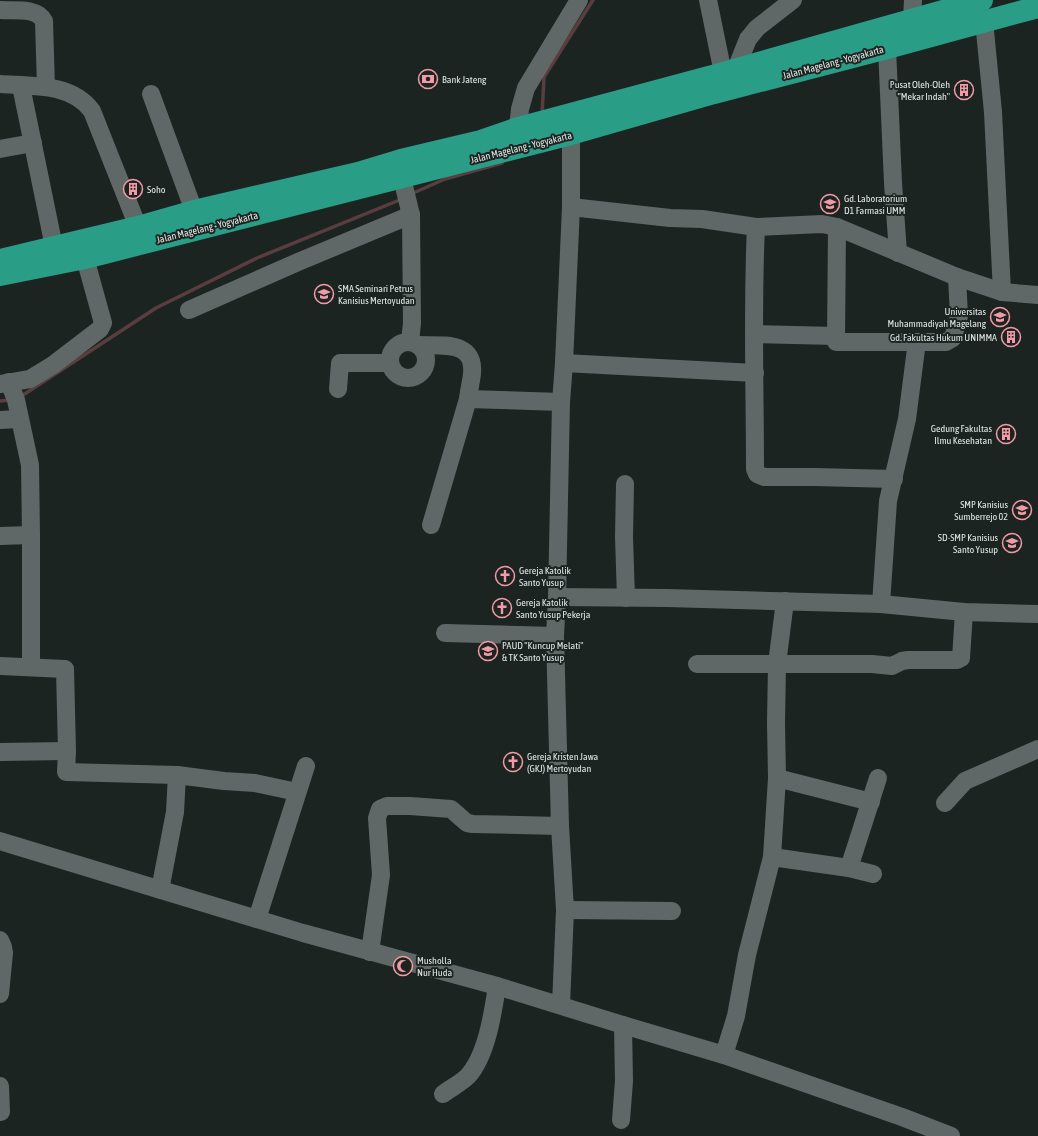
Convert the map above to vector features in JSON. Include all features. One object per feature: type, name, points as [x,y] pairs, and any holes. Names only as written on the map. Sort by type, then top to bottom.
[{"type":"highway","name":"Jalan Magelang - Yogyakarta","points":[[0,260],[194,212],[359,181],[403,181],[522,136],[540,122],[729,71],[913,10],[983,10],[1038,7]]},
{"type":"highway","name":"Jalan Magelang - Yogyakarta","points":[[0,275],[85,258],[359,181],[402,160],[481,141],[522,136],[565,135],[887,48],[983,10]]},
{"type":"street","points":[[522,136],[520,109],[526,88],[579,0]]},
{"type":"street","points":[[708,0],[729,71]]},
{"type":"street","points":[[729,71],[748,39],[757,28],[793,0]]},
{"type":"street","points":[[0,10],[31,12],[39,14],[44,21],[46,87]]},
{"type":"street","points":[[983,10],[993,112],[1002,292]]},
{"type":"street","points":[[887,48],[893,183],[898,253]]},
{"type":"street","points":[[0,84],[46,87],[75,95],[86,103],[92,111],[138,227]]},
{"type":"street","points":[[20,86],[54,247]]},
{"type":"street","points":[[151,94],[194,212]]},
{"type":"street","points":[[561,1005],[565,910],[560,826],[556,636],[561,402],[571,207],[565,135]]},
{"type":"street","points":[[0,149],[33,143]]},
{"type":"street","points":[[403,181],[410,209],[412,323],[414,343],[424,352],[426,360],[424,369],[417,376],[412,378],[402,378],[394,372],[390,363],[392,350],[403,342],[414,343],[458,347],[469,354],[471,361],[472,374],[468,399],[430,525]]},
{"type":"street","points":[[571,207],[670,218],[702,219],[756,227],[822,224],[837,226],[958,277],[1002,292],[1038,295]]},
{"type":"street","points":[[189,310],[298,262],[410,209]]},
{"type":"street","points":[[837,226],[836,342],[946,342],[953,338],[959,316],[958,277]]},
{"type":"street","points":[[756,227],[754,334],[755,469],[757,474],[764,477],[894,479]]},
{"type":"street","points":[[31,667],[30,465],[18,411],[5,383],[30,379],[53,365],[100,329],[102,323],[85,258]]},
{"type":"street","points":[[754,334],[836,336]]},
{"type":"street","points":[[881,604],[888,501],[907,419],[918,342]]},
{"type":"street","points":[[338,389],[340,363],[390,363]]},
{"type":"street","points":[[564,363],[755,373]]},
{"type":"street","points":[[468,399],[561,402]]},
{"type":"street","points":[[0,420],[18,411]]},
{"type":"street","points":[[625,484],[624,537],[626,598]]},
{"type":"street","points":[[0,536],[31,535]]},
{"type":"street","points":[[557,597],[667,598],[881,604],[964,612],[1038,614]]},
{"type":"street","points":[[724,1055],[736,1016],[747,956],[772,857],[777,778],[777,664],[785,601]]},
{"type":"street","points":[[697,664],[872,664],[892,666],[908,660],[960,660],[962,658],[964,612]]},
{"type":"street","points":[[445,633],[556,636]]},
{"type":"street","points":[[0,666],[65,669],[67,751],[66,772],[177,775],[255,783],[297,792]]},
{"type":"street","points":[[945,803],[965,781],[1038,749]]},
{"type":"street","points":[[0,752],[67,751]]},
{"type":"street","points":[[257,919],[306,766]]},
{"type":"street","points":[[160,890],[175,812],[177,775]]},
{"type":"street","points":[[777,778],[871,802]]},
{"type":"street","points":[[850,868],[878,778]]},
{"type":"street","points":[[370,952],[382,875],[377,818],[380,809],[387,806],[410,806],[451,809],[467,822],[473,824],[560,826]]},
{"type":"street","points":[[0,841],[257,919],[370,952],[497,986],[724,1055],[902,1117],[951,1136]]},
{"type":"street","points":[[772,857],[850,868],[873,874]]},
{"type":"street","points":[[565,910],[672,910]]},
{"type":"street","points":[[0,940],[4,953],[0,994]]},
{"type":"street","points":[[443,1094],[468,1075],[480,1057],[491,1022],[497,986]]},
{"type":"street","points":[[620,1120],[624,1081],[623,1025]]},
{"type":"street","points":[[0,1086],[1,1112]]},
{"type":"waterway","points":[[542,115],[544,77],[593,0]]},
{"type":"waterway","points":[[411,194],[445,179],[502,163]]},
{"type":"waterway","points":[[20,397],[156,308],[257,258],[402,199]]},
{"type":"waterway","points":[[0,401],[11,400]]},
{"type":"place","name":"Bank Jateng","points":[[428,79]]},
{"type":"place","name":"Pusat Oleh-Oleh \"Mekar Indah\"","points":[[964,90]]},
{"type":"place","name":"Soho","points":[[133,189]]},
{"type":"place","name":"Gd. Laboratorium D1 Farmasi UMM","points":[[830,204]]},
{"type":"place","name":"SMA Seminari Petrus Kanisius Mertoyudan","points":[[324,294]]},
{"type":"place","name":"Universitas Muhammadiyah Magelang","points":[[1000,317]]},
{"type":"place","name":"Gd. Fakultas Hukum UNIMMA","points":[[1011,337]]},
{"type":"place","name":"Gedung Fakultas Ilmu Kesehatan","points":[[1006,434]]},
{"type":"place","name":"SMP Kanisius Sumberrejo 02","points":[[1022,510]]},
{"type":"place","name":"SD-SMP Kanisius Santo Yusup","points":[[1012,543]]},
{"type":"place","name":"Gereja Katolik Santo Yusup","points":[[505,576]]},
{"type":"place","name":"Gereja Katolik Santo Yusup Pekerja","points":[[502,608]]},
{"type":"place","name":"PAUD \"Kuncup Melati\" & TK Santo Yusup","points":[[488,651]]},
{"type":"place","name":"Gereja Kristen Jawa (GKJ) Mertoyudan","points":[[513,762]]},
{"type":"place","name":"Musholla Nur Huda","points":[[403,966]]}]
